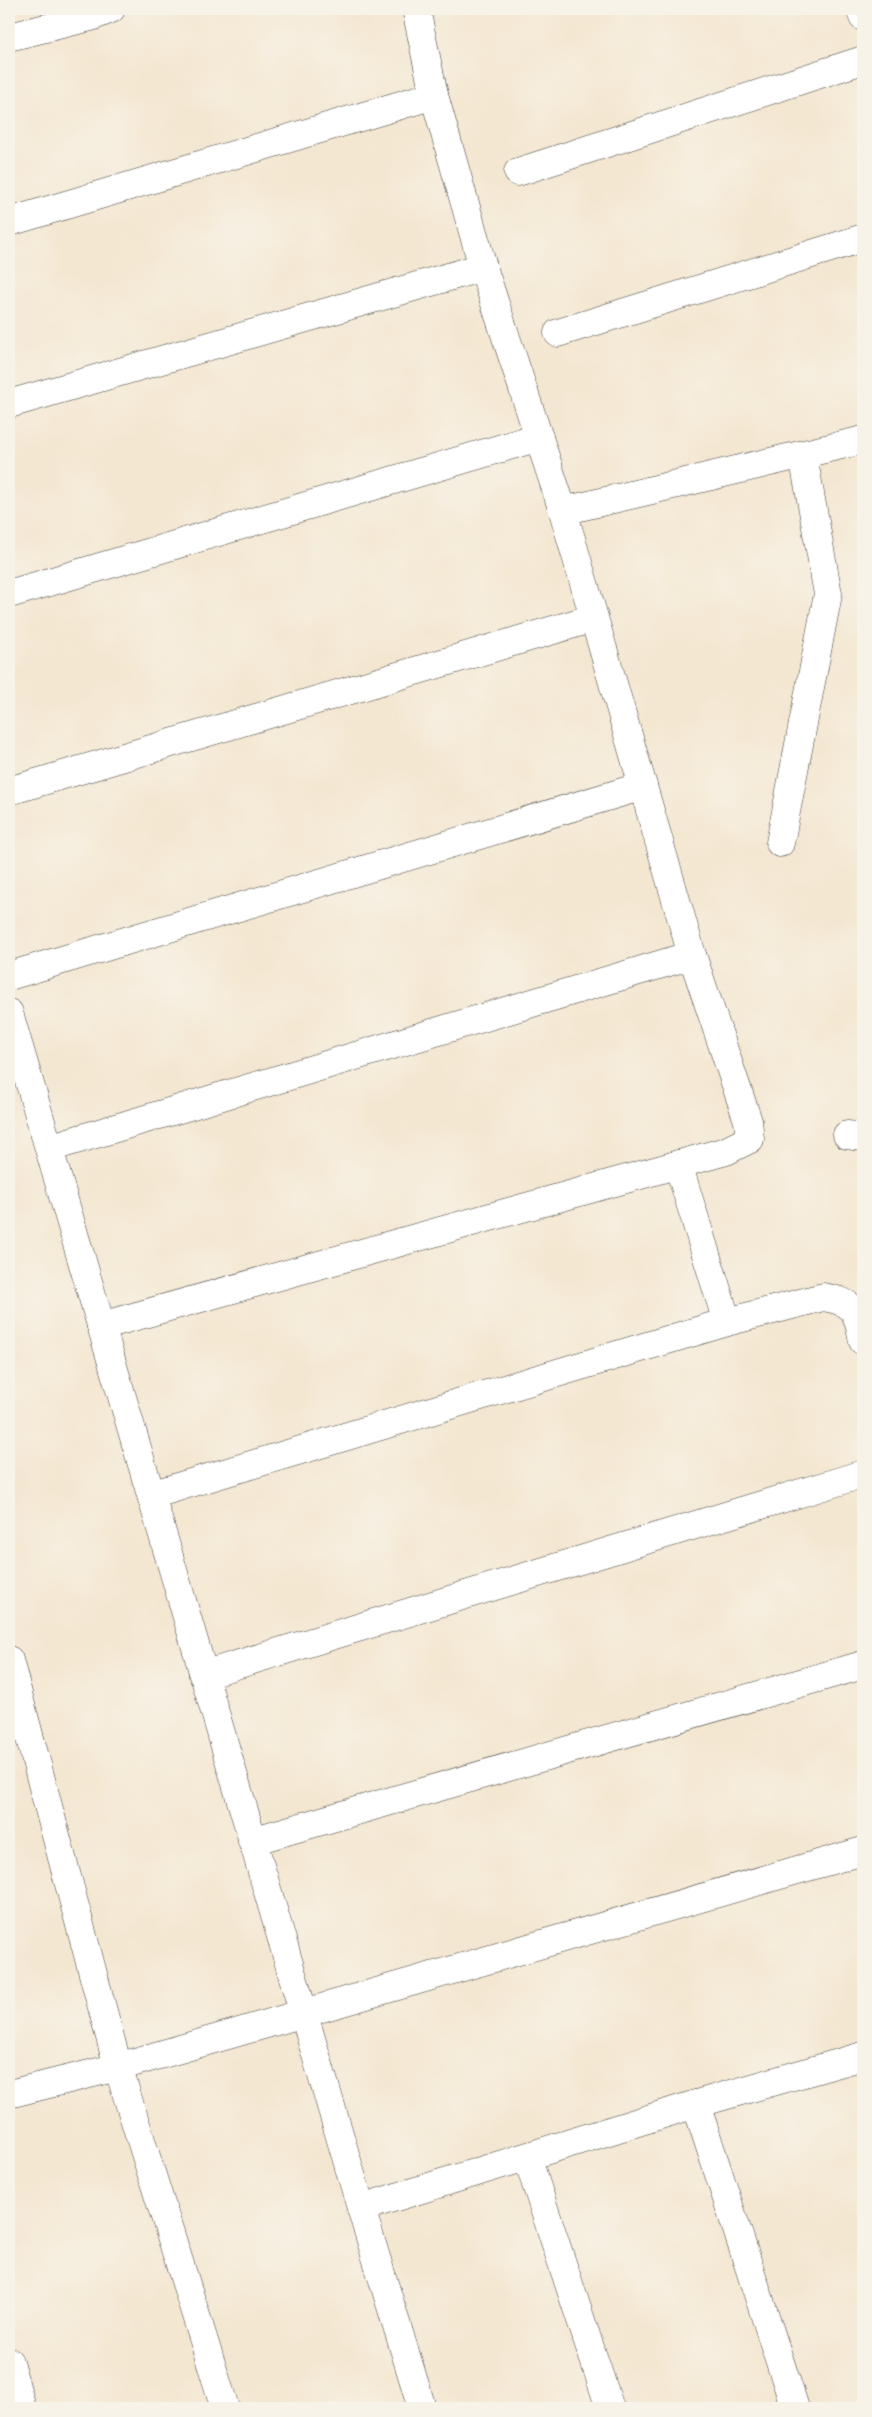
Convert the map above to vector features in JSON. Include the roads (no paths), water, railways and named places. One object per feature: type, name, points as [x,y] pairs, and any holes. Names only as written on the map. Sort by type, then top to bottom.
[{"type":"street","points":[[9,36],[92,17],[111,9]]},
{"type":"street","points":[[101,1326],[726,1151],[750,1139],[748,1121],[692,955],[562,511],[483,267],[434,95],[416,9]]},
{"type":"street","points":[[860,9],[863,17]]},
{"type":"street","points":[[518,172],[863,60]]},
{"type":"street","points":[[9,222],[434,95]]},
{"type":"street","points":[[558,333],[863,238]]},
{"type":"street","points":[[9,404],[483,267]]},
{"type":"street","points":[[9,594],[539,437]]},
{"type":"street","points":[[562,511],[863,440]]},
{"type":"street","points":[[780,844],[828,594],[803,455]]},
{"type":"street","points":[[9,791],[594,618]]},
{"type":"street","points":[[9,976],[643,786]]},
{"type":"street","points":[[49,1148],[692,955]]},
{"type":"street","points":[[9,1013],[360,2208],[422,2408]]},
{"type":"street","points":[[678,1164],[727,1322]]},
{"type":"street","points":[[151,1495],[727,1322],[823,1297],[839,1299],[851,1306],[858,1318],[863,1341]]},
{"type":"street","points":[[203,1675],[863,1474]]},
{"type":"street","points":[[9,1660],[118,2067],[225,2408]]},
{"type":"street","points":[[252,1841],[863,1665]]},
{"type":"street","points":[[9,2094],[118,2067],[863,1851]]},
{"type":"street","points":[[360,2208],[696,2104],[863,2056]]},
{"type":"street","points":[[696,2104],[795,2408]]},
{"type":"street","points":[[527,2157],[610,2408]]},
{"type":"street","points":[[9,2362],[22,2408]]}]
